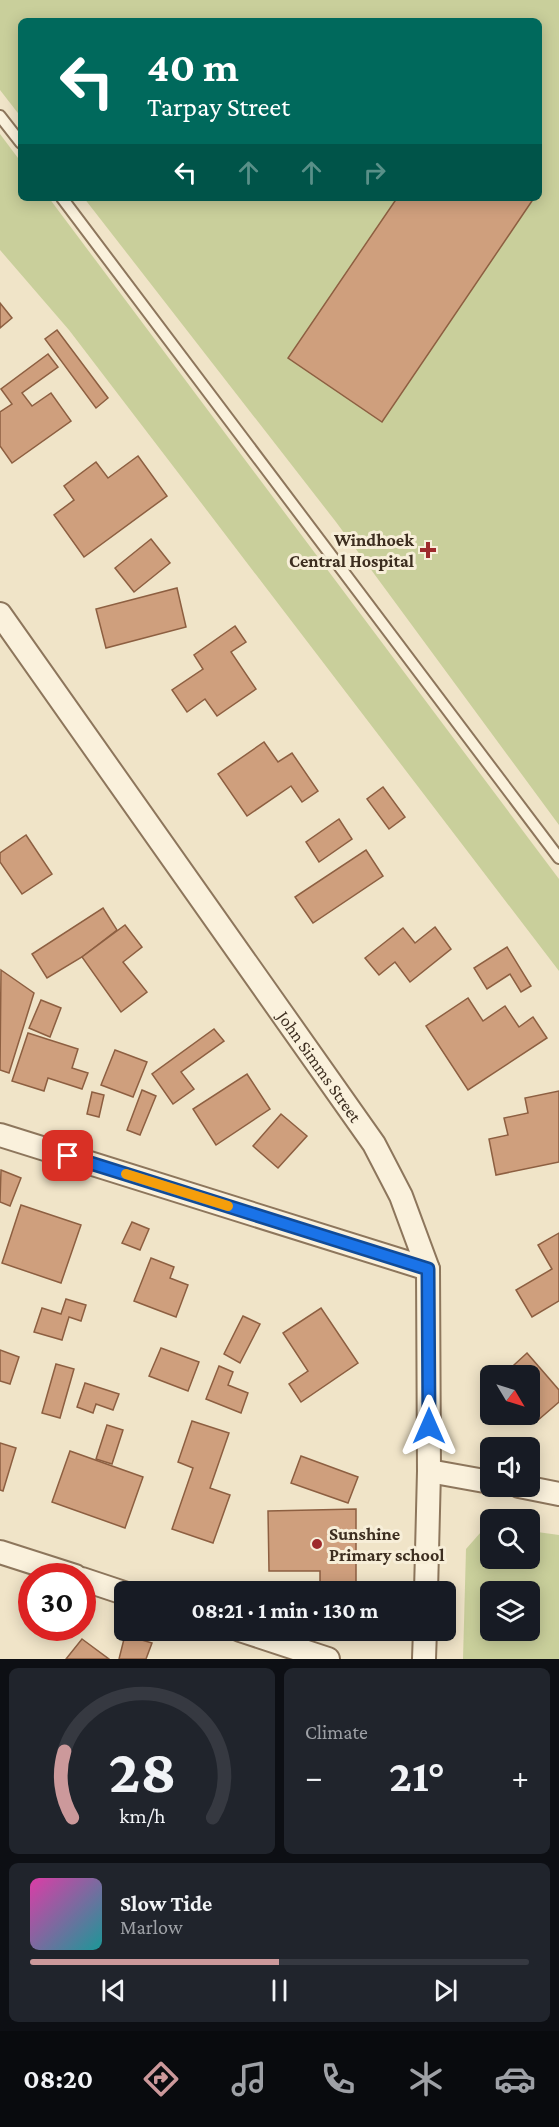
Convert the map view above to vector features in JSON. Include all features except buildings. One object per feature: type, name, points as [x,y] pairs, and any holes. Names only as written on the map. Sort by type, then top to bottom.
[{"type":"street","name":"John Simms Street","points":[[0,614],[374,1144],[401,1196],[428,1269],[429,1471],[426,1581]]},
{"type":"street","points":[[0,1135],[428,1269]]},
{"type":"street","points":[[429,1471],[480,1480]]},
{"type":"street","points":[[540,1490],[559,1494]]},
{"type":"street","points":[[0,1552],[34,1563]]},
{"type":"street","points":[[96,1584],[114,1590]]},
{"type":"street","points":[[273,1641],[328,1659]]},
{"type":"street","points":[[424,1659],[425,1641]]},
{"type":"lane","points":[[0,116],[18,140]]},
{"type":"lane","points":[[64,201],[559,858]]},
{"type":"green space","name":"Windhoek Central Hospital","points":[[0,0],[559,0],[559,825],[336,522],[86,201],[542,201],[542,18],[18,18],[18,113],[0,90]]},
{"type":"green space","points":[[0,134],[18,158],[18,201],[51,201],[559,879],[559,971],[69,330],[0,250]]},
{"type":"green space","points":[[540,1532],[559,1535],[559,1659],[463,1659],[466,1549],[480,1533],[480,1569],[540,1569]]},
{"type":"slow traffic","points":[[126,1174],[228,1206]]},
{"type":"place","name":"Windhoek Central Hospital","points":[[428,550]]},
{"type":"place","name":"Sunshine Primary school","points":[[317,1544]]},
{"type":"route","points":[[68,1156],[428,1269],[429,1426]]}]
